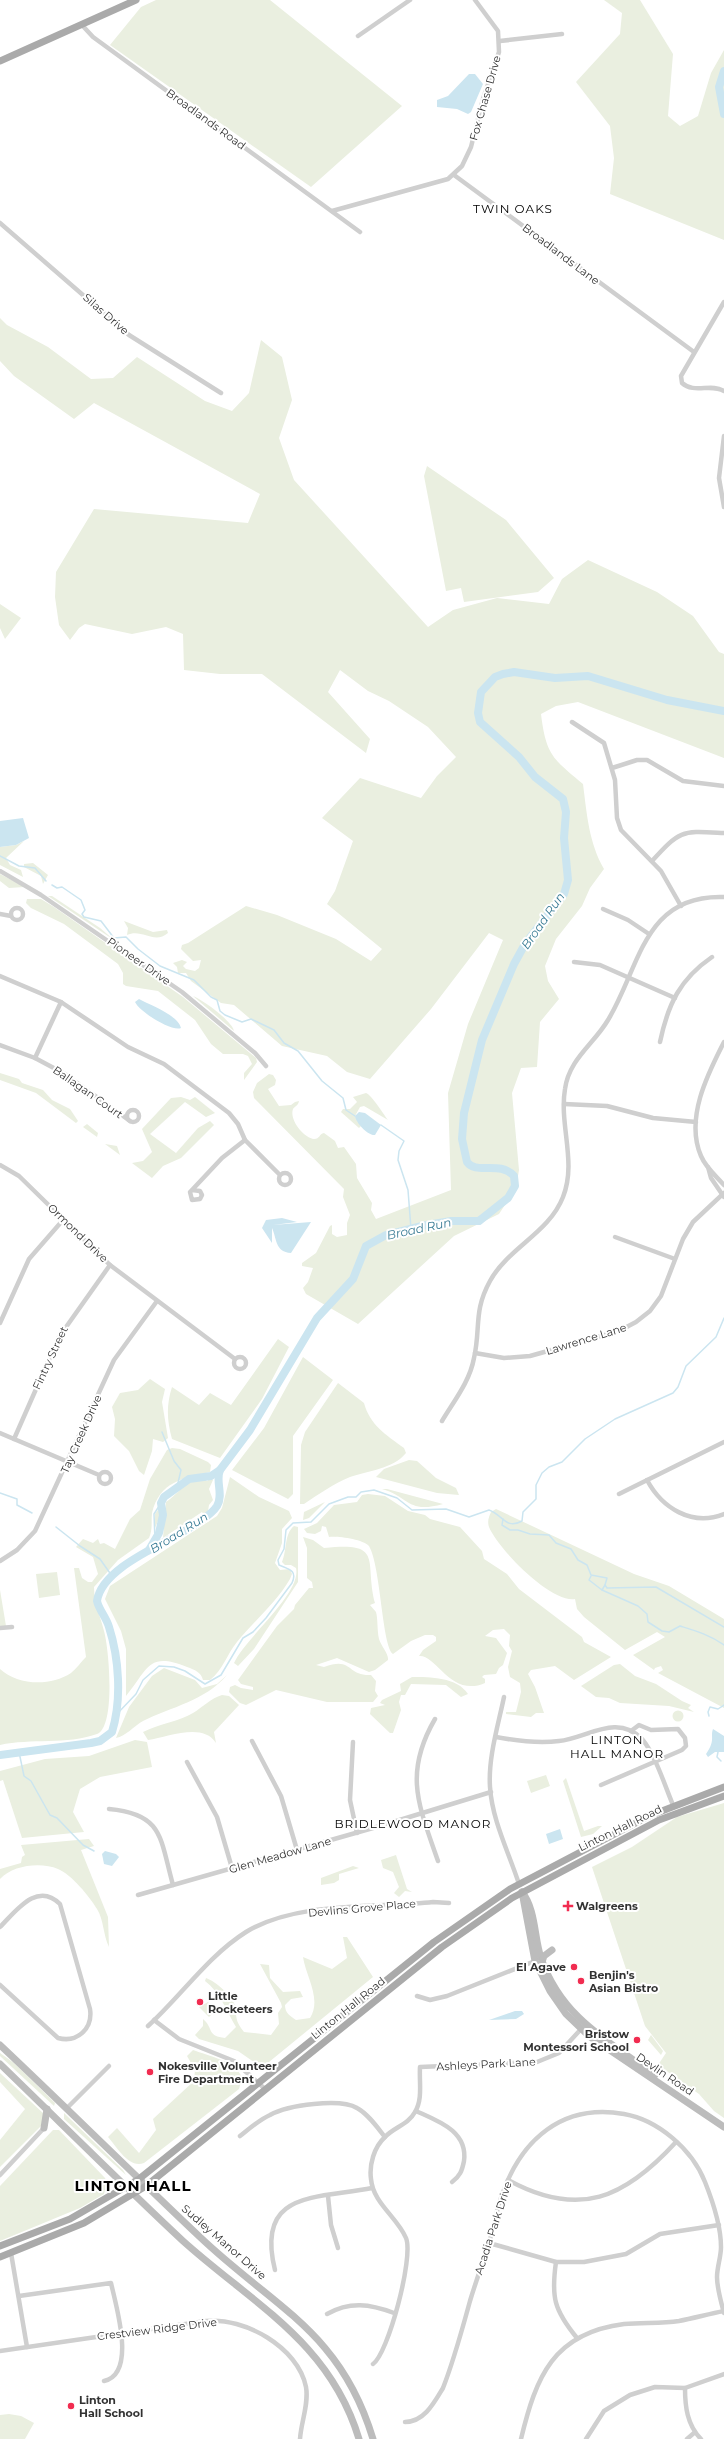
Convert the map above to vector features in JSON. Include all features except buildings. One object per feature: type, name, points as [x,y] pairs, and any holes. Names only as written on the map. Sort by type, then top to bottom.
[{"type":"main road","points":[[0,61],[136,0]]},
{"type":"main road","name":"Linton Hall Road","points":[[0,2246],[70,2219],[139,2179],[434,1942],[519,1884],[673,1805],[724,1787]]},
{"type":"main road","name":"Linton Hall Road","points":[[0,2257],[11,2254],[84,2223],[146,2186],[442,1947],[522,1892],[659,1820],[724,1796]]},
{"type":"main road","name":"Devlin Road","points":[[519,1884],[539,1962],[553,1997],[582,2027],[683,2095],[706,2115],[724,2127]]},
{"type":"main road","name":"Devlin Road","points":[[522,1892],[528,1898],[539,1962]]},
{"type":"main road","points":[[537,1944],[543,1949],[552,1950],[539,1962]]},
{"type":"main road","name":"Sudley Manor Drive","points":[[0,2045],[208,2245],[291,2312],[313,2333],[328,2350],[349,2382],[373,2439]]},
{"type":"main road","points":[[0,2064],[198,2254],[282,2322],[309,2348],[328,2373],[343,2399],[359,2439]]},
{"type":"main road","points":[[47,2109],[44,2128],[62,2124]]},
{"type":"street","points":[[358,36],[410,0]]},
{"type":"street","name":"Fox Chase Drive","points":[[454,175],[462,166],[474,140],[483,99],[498,59],[500,41],[493,22],[475,0]]},
{"type":"street","name":"Broadlands Road","points":[[81,24],[93,36],[360,232]]},
{"type":"street","points":[[500,41],[562,34]]},
{"type":"street","points":[[332,211],[448,179],[454,175]]},
{"type":"street","name":"Broadlands Lane","points":[[454,175],[694,352]]},
{"type":"street","name":"Silas Drive","points":[[0,223],[129,335],[221,393]]},
{"type":"street","points":[[724,302],[682,370],[682,382],[690,388],[717,388],[724,391]]},
{"type":"street","points":[[724,436],[719,478],[724,507]]},
{"type":"street","points":[[572,722],[604,743],[612,768],[616,788],[618,824],[624,834],[652,860],[666,876],[681,906]]},
{"type":"street","points":[[612,768],[637,760],[648,760],[683,781],[724,786]]},
{"type":"street","points":[[652,860],[679,834],[690,831],[724,833]]},
{"type":"street","name":"Pioneer Drive","points":[[0,871],[45,898],[176,988],[255,1053],[266,1066]]},
{"type":"street","points":[[442,1421],[468,1377],[475,1354],[479,1308],[491,1278],[505,1261],[551,1218],[563,1198],[569,1166],[564,1104],[566,1081],[573,1065],[607,1022],[649,934],[665,916],[681,906],[702,899],[724,897]]},
{"type":"street","points":[[603,909],[628,920],[649,934]]},
{"type":"street","points":[[0,914],[11,916]]},
{"type":"street","points":[[660,1042],[675,998],[689,976],[712,957]]},
{"type":"street","points":[[574,962],[600,965],[675,998]]},
{"type":"street","points":[[0,976],[61,1002],[128,1047],[164,1064],[229,1113],[238,1124],[245,1140],[280,1175]]},
{"type":"street","points":[[35,1058],[61,1002]]},
{"type":"street","points":[[723,1195],[711,1178],[708,1167],[699,1150],[696,1122],[699,1101],[724,1042]]},
{"type":"street","name":"Ballagan Court","points":[[0,1044],[35,1058],[64,1074],[130,1121]]},
{"type":"street","points":[[564,1104],[607,1106],[653,1118],[696,1122]]},
{"type":"street","points":[[192,1190],[222,1158],[245,1140]]},
{"type":"street","name":"Ormond Drive","points":[[0,1165],[19,1176],[110,1264],[235,1359]]},
{"type":"street","points":[[708,1167],[724,1185]]},
{"type":"street","name":"Lawrence Lane","points":[[475,1354],[504,1358],[521,1358],[623,1329],[643,1317],[656,1304],[665,1288],[683,1239],[693,1222],[723,1195]]},
{"type":"street","points":[[0,1323],[29,1258],[63,1220]]},
{"type":"street","points":[[615,1237],[675,1259]]},
{"type":"street","name":"Fintry Street","points":[[14,1438],[59,1337],[110,1264]]},
{"type":"street","name":"Tay Creek Drive","points":[[0,1561],[17,1550],[35,1531],[114,1360],[157,1301]]},
{"type":"street","points":[[0,1432],[99,1475]]},
{"type":"street","points":[[619,1494],[724,1442]]},
{"type":"street","points":[[647,1480],[661,1500],[683,1515],[705,1518],[724,1514]]},
{"type":"street","points":[[0,1628],[12,1627]]},
{"type":"street","points":[[504,1697],[491,1771],[491,1792],[500,1827],[519,1884]]},
{"type":"street","points":[[435,1719],[423,1741],[416,1779],[416,1796],[438,1861]]},
{"type":"street","points":[[601,1786],[685,1748],[686,1743],[682,1732],[676,1728],[651,1730],[639,1725],[631,1731]]},
{"type":"street","points":[[496,1737],[525,1742],[549,1742],[579,1737],[602,1727],[631,1731],[642,1740],[654,1762],[673,1805]]},
{"type":"street","points":[[252,1741],[281,1796],[297,1850]]},
{"type":"street","points":[[353,1742],[350,1800],[357,1833]]},
{"type":"street","points":[[187,1762],[218,1816],[232,1868]]},
{"type":"street","name":"Glen Meadow Lane","points":[[138,1896],[422,1814],[491,1792]]},
{"type":"street","points":[[109,1809],[133,1812],[143,1816],[152,1825],[160,1838],[173,1885]]},
{"type":"street","points":[[0,1927],[32,1897],[50,1896],[60,1904],[90,2009],[88,2025],[83,2033],[75,2038],[58,2038],[0,1985]]},
{"type":"street","name":"Devlins Grove Place","points":[[148,2026],[230,1945],[263,1924],[290,1916],[326,1910],[433,1902],[449,1903]]},
{"type":"street","points":[[417,1996],[430,2000],[447,1996],[539,1962]]},
{"type":"street","points":[[154,2020],[179,2039],[234,2061],[265,2089]]},
{"type":"street","name":"Ashleys Park Lane","points":[[416,2111],[419,2100],[420,2067],[537,2062],[559,2053],[582,2027]]},
{"type":"street","points":[[67,2108],[109,2066]]},
{"type":"street","points":[[240,2136],[271,2114],[288,2108],[345,2103],[357,2108],[368,2116],[385,2136]]},
{"type":"street","points":[[372,2364],[382,2354],[406,2270],[409,2249],[400,2227],[376,2197],[372,2188],[370,2166],[378,2147],[385,2136],[405,2124],[416,2111],[451,2129],[463,2144],[463,2169],[452,2182]]},
{"type":"street","name":"Acadia Park Drive","points":[[405,2422],[415,2420],[423,2415],[433,2405],[443,2388],[489,2243],[501,2196],[518,2159],[532,2141],[550,2127],[569,2117],[588,2112],[609,2111],[631,2115],[651,2123],[676,2142],[691,2158],[704,2180],[719,2225],[721,2246],[717,2277],[724,2311]]},
{"type":"street","points":[[0,2175],[44,2128]]},
{"type":"street","points":[[508,2180],[542,2196],[583,2199],[601,2196],[619,2190],[638,2178],[676,2142]]},
{"type":"street","points":[[275,2270],[270,2242],[276,2220],[292,2204],[304,2198],[328,2196],[372,2188]]},
{"type":"street","points":[[328,2196],[331,2225],[338,2248]]},
{"type":"street","points":[[489,2243],[556,2262],[584,2262],[626,2254],[660,2234],[719,2225]]},
{"type":"street","points":[[11,2254],[27,2347]]},
{"type":"street","points":[[556,2262],[553,2291],[554,2302],[559,2313],[577,2338]]},
{"type":"street","points":[[19,2296],[111,2283],[120,2332],[122,2355],[120,2367],[114,2377],[104,2381]]},
{"type":"street","points":[[327,2314],[336,2309],[361,2304],[394,2313]]},
{"type":"street","points":[[521,2439],[528,2408],[540,2379],[560,2352],[577,2338],[605,2328],[624,2324],[678,2321],[724,2311]]},
{"type":"street","name":"Crestview Ridge Drive","points":[[0,2351],[120,2332],[212,2320],[237,2323],[259,2332],[288,2355],[304,2379],[306,2399],[300,2439]]},
{"type":"street","points":[[586,2439],[597,2420],[615,2402],[641,2390],[655,2387],[685,2388],[724,2374]]},
{"type":"street","points":[[685,2388],[688,2417],[694,2433],[701,2439]]},
{"type":"street","points":[[687,2439],[694,2433]]},
{"type":"shaded area","points":[[156,0],[270,0],[402,106],[311,187],[110,45],[141,7]]},
{"type":"shaded area","points":[[604,0],[640,0],[673,54],[668,116],[680,126],[698,116],[711,73],[724,50],[724,240],[610,194],[614,158],[610,126],[576,82],[620,34],[622,13]]},
{"type":"shaded area","points":[[0,318],[7,325],[48,347],[91,379],[113,378],[137,357],[205,401],[232,411],[249,393],[261,340],[282,357],[292,400],[279,438],[294,480],[428,627],[453,610],[497,598],[549,604],[562,579],[588,560],[657,592],[693,616],[719,652],[724,654],[724,758],[578,702],[556,706],[541,714],[545,739],[553,755],[564,768],[583,784],[587,818],[592,839],[604,869],[590,888],[582,906],[556,939],[545,966],[548,981],[559,999],[540,1022],[537,1067],[521,1068],[512,1093],[519,1170],[516,1188],[499,1214],[454,1236],[358,1324],[306,1294],[303,1288],[308,1282],[313,1268],[302,1266],[302,1263],[316,1253],[330,1226],[332,1225],[332,1234],[337,1237],[347,1235],[347,1223],[350,1215],[343,1197],[344,1189],[254,1098],[253,1092],[257,1083],[269,1074],[273,1075],[276,1080],[275,1085],[268,1089],[279,1106],[291,1105],[299,1101],[292,1113],[298,1128],[310,1138],[314,1139],[324,1133],[335,1141],[338,1148],[344,1147],[356,1164],[357,1178],[372,1203],[371,1210],[376,1219],[451,1190],[448,1093],[468,1024],[503,940],[489,933],[431,1009],[370,1079],[347,1072],[327,1056],[282,1046],[234,1005],[221,1003],[191,981],[186,973],[178,973],[177,967],[173,963],[182,960],[187,962],[183,966],[186,969],[195,971],[199,968],[201,960],[193,961],[181,949],[182,945],[188,943],[246,906],[277,915],[336,939],[371,961],[382,949],[327,904],[335,891],[353,841],[322,818],[360,778],[421,798],[437,776],[456,757],[428,727],[389,701],[368,691],[340,670],[328,692],[370,739],[366,753],[262,674],[220,674],[184,670],[183,634],[166,627],[132,634],[85,624],[79,628],[70,640],[59,625],[55,597],[56,572],[94,509],[248,523],[260,494],[94,403],[74,419],[14,376],[0,361]]},
{"type":"shaded area","points":[[427,466],[506,520],[554,578],[538,592],[464,602],[461,588],[446,591],[424,476]]},
{"type":"shaded area","points":[[0,604],[21,618],[5,639],[0,628]]},
{"type":"shaded area","points":[[24,841],[6,858],[10,865],[21,870],[23,877],[0,865],[0,847],[16,845]]},
{"type":"shaded area","points":[[33,863],[48,875],[43,884],[41,876],[24,867],[24,864]]},
{"type":"shaded area","points":[[0,874],[25,887],[9,888],[0,881]]},
{"type":"shaded area","points":[[48,896],[52,896],[100,928],[114,940]]},
{"type":"shaded area","points":[[27,899],[41,899],[54,907],[183,997],[256,1058],[257,1062],[244,1080],[244,1073],[252,1064],[248,1056],[243,1054],[223,1054],[211,1044],[195,1020],[158,991],[126,986],[123,984],[123,973],[118,964],[64,924],[31,908],[26,903]]},
{"type":"shaded area","points":[[124,921],[153,932],[167,930],[168,933],[158,937],[138,933],[127,935],[128,928]]},
{"type":"shaded area","points":[[193,996],[210,1006],[223,1017],[234,1031]]},
{"type":"shaded area","points":[[0,1073],[19,1079],[22,1083],[43,1090],[52,1100],[70,1109],[78,1121],[76,1123],[36,1093],[0,1080]]},
{"type":"shaded area","points":[[366,1093],[388,1120],[364,1106],[360,1107],[355,1116],[361,1126],[359,1128],[341,1112],[343,1109],[350,1109],[357,1102],[353,1097]]},
{"type":"shaded area","points":[[181,1097],[190,1100],[195,1097],[215,1113],[206,1117],[185,1102],[150,1134],[176,1153],[198,1128],[210,1121],[214,1125],[181,1158],[163,1166],[152,1178],[132,1163],[143,1161],[152,1152],[142,1129],[171,1098]]},
{"type":"shaded area","points":[[87,1124],[98,1133],[97,1137],[83,1127]]},
{"type":"shaded area","points":[[105,1144],[117,1146],[120,1155]]},
{"type":"shaded area","points":[[278,1339],[289,1347],[262,1399],[220,1458],[172,1439],[168,1413],[172,1387],[199,1405],[210,1393],[231,1405]]},
{"type":"shaded area","points":[[303,1357],[333,1380],[293,1436],[293,1494],[288,1499],[232,1470],[264,1428]]},
{"type":"shaded area","points":[[150,1379],[165,1389],[162,1402],[168,1438],[163,1442],[153,1439],[152,1451],[144,1475],[139,1471],[129,1451],[114,1436],[115,1419],[112,1407],[120,1393],[138,1390]]},
{"type":"shaded area","points":[[338,1383],[364,1403],[374,1423],[404,1448],[406,1453],[394,1463],[380,1469],[350,1477],[332,1486],[304,1504],[300,1504],[301,1445],[305,1432]]},
{"type":"shaded area","points":[[172,1448],[180,1449],[208,1462],[211,1465],[210,1472],[181,1480],[166,1488],[160,1494],[152,1513],[149,1538],[118,1560],[94,1587],[96,1604],[108,1653],[110,1686],[109,1703],[107,1717],[103,1728],[97,1734],[74,1739],[0,1745],[0,1669],[15,1678],[24,1681],[53,1681],[63,1678],[71,1673],[86,1657],[74,1568],[79,1568],[82,1578],[88,1582],[92,1582],[98,1574],[93,1557],[76,1547],[83,1539],[93,1543],[98,1539],[100,1544],[104,1543],[115,1549],[130,1519],[140,1510],[150,1479],[167,1450]]},
{"type":"shaded area","points":[[409,1460],[417,1461],[436,1478],[456,1488],[459,1495],[437,1493],[376,1477],[384,1469]]},
{"type":"shaded area","points":[[230,1477],[259,1497],[289,1511],[292,1518],[282,1529],[282,1543],[275,1563],[280,1570],[290,1569],[292,1574],[290,1579],[272,1604],[237,1642],[222,1667],[210,1680],[203,1680],[201,1675],[190,1668],[164,1661],[156,1662],[144,1671],[126,1696],[126,1649],[121,1631],[105,1599],[110,1586],[217,1516],[222,1508]]},
{"type":"shaded area","points":[[204,1478],[207,1481],[211,1478],[213,1480],[209,1489],[213,1500],[209,1505],[208,1511],[204,1515],[202,1512],[163,1538],[166,1502],[187,1484],[197,1479]]},
{"type":"shaded area","points":[[382,1489],[443,1504],[431,1507],[415,1506],[391,1492]]},
{"type":"shaded area","points":[[368,1494],[385,1496],[408,1511],[460,1527],[482,1551],[484,1559],[507,1574],[519,1589],[582,1637],[584,1642],[611,1657],[574,1680],[555,1666],[531,1670],[528,1674],[535,1687],[544,1713],[536,1713],[531,1717],[506,1714],[506,1712],[516,1712],[521,1692],[520,1683],[510,1677],[508,1667],[512,1651],[509,1646],[510,1635],[504,1629],[493,1630],[485,1636],[496,1638],[507,1653],[503,1665],[499,1668],[496,1674],[484,1675],[482,1677],[485,1679],[485,1683],[473,1686],[463,1685],[454,1681],[432,1661],[425,1657],[419,1656],[423,1650],[436,1641],[436,1637],[433,1635],[425,1635],[411,1641],[393,1654],[389,1648],[386,1637],[376,1571],[369,1546],[356,1540],[329,1537],[326,1527],[322,1526],[321,1531],[315,1534],[307,1533],[304,1529],[317,1523],[334,1505],[357,1502],[362,1495]]},
{"type":"shaded area","points":[[325,1502],[309,1518],[303,1520],[304,1512]]},
{"type":"shaded area","points":[[160,1507],[160,1516],[155,1528],[155,1514]]},
{"type":"shaded area","points":[[496,1509],[634,1574],[669,1586],[724,1619],[724,1708],[658,1673],[663,1670],[661,1666],[655,1668],[654,1670],[633,1655],[665,1637],[657,1632],[625,1650],[584,1617],[577,1609],[575,1599],[565,1598],[553,1593],[526,1573],[494,1537],[489,1527],[488,1521],[491,1512]]},
{"type":"shaded area","points":[[294,1526],[298,1527],[298,1582],[254,1649],[238,1666],[234,1663],[240,1653],[282,1602],[296,1578],[296,1568],[291,1565],[285,1565],[282,1562],[287,1538]]},
{"type":"shaded area","points":[[303,1537],[313,1540],[324,1548],[356,1548],[364,1551],[368,1557],[375,1603],[370,1605],[376,1612],[379,1639],[388,1660],[375,1670],[369,1672],[337,1658],[316,1665],[324,1667],[333,1664],[340,1664],[345,1665],[357,1673],[371,1675],[376,1681],[375,1691],[378,1696],[373,1702],[327,1702],[276,1690],[246,1705],[240,1703],[229,1692],[230,1687],[235,1685],[241,1688],[253,1690],[253,1687],[241,1684],[238,1680],[277,1626],[294,1609],[295,1605],[309,1588],[313,1588],[312,1582],[307,1578],[307,1548]]},
{"type":"shaded area","points":[[57,1572],[60,1595],[39,1598],[36,1574]]},
{"type":"shaded area","points":[[0,1590],[6,1626],[0,1626]]},
{"type":"shaded area","points":[[620,1664],[635,1676],[656,1684],[682,1701],[691,1705],[688,1708],[694,1712],[669,1706],[620,1703],[609,1698],[596,1697],[581,1686],[614,1665]]},
{"type":"shaded area","points":[[164,1668],[195,1680],[202,1688],[217,1684],[227,1675],[218,1684],[209,1691],[143,1721],[120,1737],[116,1738],[129,1707],[152,1676]]},
{"type":"shaded area","points":[[412,1677],[427,1677],[450,1681],[463,1688],[468,1694],[461,1697],[446,1685],[411,1684],[405,1695],[401,1695],[399,1702],[401,1710],[393,1733],[390,1733],[370,1714],[371,1708],[385,1705],[380,1703],[382,1700],[401,1691],[400,1684]]},
{"type":"shaded area","points":[[222,1695],[229,1696],[239,1705],[214,1732],[216,1743],[203,1733],[185,1732],[148,1740],[143,1732],[188,1716],[214,1698]]},
{"type":"shaded area","points":[[678,1710],[682,1712],[684,1716],[682,1720],[678,1722],[674,1720],[672,1716],[674,1712]]},
{"type":"shaded area","points":[[135,1740],[147,1742],[152,1767],[100,1777],[80,1789],[73,1812],[84,1832],[22,1838],[3,1780],[0,1781],[0,1771],[45,1759],[89,1756]]},
{"type":"shaded area","points":[[546,1775],[550,1786],[531,1793],[527,1781]]},
{"type":"shaded area","points":[[566,1778],[584,1831],[602,1826],[593,1834],[581,1837],[563,1781]]},
{"type":"shaded area","points":[[724,1803],[724,2118],[714,2111],[699,2094],[658,2065],[666,2053],[645,2026],[592,1867],[632,1847],[677,1817]]},
{"type":"shaded area","points":[[89,1839],[94,1846],[81,1850],[108,1917],[109,1947],[97,1909],[80,1886],[63,1872],[51,1867],[36,1865],[12,1871],[0,1879],[0,1869],[21,1863],[22,1857],[25,1855],[21,1845]]},
{"type":"shaded area","points":[[396,1855],[407,1889],[412,1892],[405,1891],[399,1897],[394,1893],[399,1887],[393,1872],[383,1868],[381,1860]]},
{"type":"shaded area","points":[[353,1866],[359,1868],[339,1874],[339,1880],[334,1883],[321,1885],[321,1878]]},
{"type":"shaded area","points":[[343,1937],[347,1937],[373,1977],[269,2062],[258,2065],[238,2051],[199,2039],[195,2035],[203,2026],[203,2019],[213,2033],[219,2037],[225,2038],[236,2027],[219,1996],[205,1981],[206,1978],[219,1986],[234,2002],[236,2017],[244,2032],[271,2035],[279,2024],[278,2013],[282,2007],[260,1964],[269,1965],[270,1978],[283,1992],[300,1991],[303,1997],[291,1999],[285,2005],[288,2014],[296,2020],[310,2018],[313,2011],[314,1996],[303,1957],[332,1969],[347,1958]]},
{"type":"shaded area","points":[[208,2002],[215,2011],[209,2017],[199,2007]]},
{"type":"shaded area","points":[[651,2035],[663,2051],[661,2055],[648,2040]]},
{"type":"shaded area","points":[[193,2050],[221,2060],[234,2067],[242,2078],[239,2089],[144,2163],[133,2163],[124,2156],[108,2137],[117,2128],[139,2153],[156,2130],[153,2119],[194,2081],[195,2070],[187,2056]]},
{"type":"shaded area","points":[[0,2053],[14,2063],[55,2103],[54,2106],[0,2056]]},
{"type":"shaded area","points":[[0,2073],[44,2114],[42,2125],[0,2167],[0,2140],[25,2109],[0,2082]]},
{"type":"shaded area","points":[[64,2113],[123,2170],[126,2175],[64,2119]]},
{"type":"shaded area","points":[[53,2130],[59,2130],[105,2178],[107,2182],[104,2194],[80,2208],[0,2241],[0,2186]]},
{"type":"shaded area","points":[[9,2414],[21,2416],[34,2423],[25,2439],[0,2439],[0,2415]]},
{"type":"water","points":[[469,74],[475,74],[483,84],[471,112],[468,114],[457,109],[437,107],[437,100],[448,96]]},
{"type":"water","points":[[23,818],[29,838],[16,845],[0,847],[0,821]]},
{"type":"water","points":[[139,999],[156,1007],[175,1019],[181,1028],[170,1027],[156,1020],[138,1006],[135,1002]]},
{"type":"water","points":[[359,1112],[365,1113],[381,1125],[375,1135],[372,1135],[366,1131],[358,1122],[355,1116]]},
{"type":"water","points":[[282,1218],[297,1222],[273,1225],[311,1222],[291,1253],[279,1248],[272,1228],[272,1243],[262,1228],[266,1220]]},
{"type":"water","points":[[713,1729],[724,1736],[724,1752],[715,1752],[708,1757],[706,1754],[712,1742]]},
{"type":"water","points":[[560,1829],[563,1839],[549,1844],[546,1834]]},
{"type":"water","points":[[105,1851],[116,1854],[119,1857],[112,1866],[104,1864],[102,1854]]},
{"type":"water","points":[[515,2011],[522,2011],[524,2014],[516,2019],[489,2020]]},
{"type":"waterway","name":"Broad Run","points":[[724,71],[719,87],[724,114]]},
{"type":"waterway","name":"Broad Run","points":[[0,1755],[91,1743],[100,1741],[112,1732],[117,1706],[118,1679],[115,1652],[108,1623],[97,1601],[102,1588],[123,1566],[196,1524],[215,1509],[220,1497],[218,1479],[220,1470],[250,1430],[317,1318],[353,1279],[366,1246],[386,1235],[421,1226],[451,1221],[479,1221],[508,1198],[515,1186],[514,1176],[508,1171],[495,1168],[471,1166],[467,1162],[462,1139],[464,1113],[482,1040],[514,964],[525,944],[564,894],[568,880],[564,838],[566,812],[563,799],[535,777],[519,757],[480,722],[478,713],[481,692],[495,677],[514,672],[555,678],[588,676],[667,700],[724,711]]},
{"type":"waterway","points":[[0,856],[19,866],[35,868],[46,881]]},
{"type":"waterway","points":[[52,885],[57,888],[62,887],[81,900],[85,910],[82,914],[84,917],[101,921],[114,938],[126,937],[138,949],[160,966],[194,980],[211,997],[217,1000],[220,1011],[225,1015],[242,1022],[251,1019],[274,1030],[284,1043],[298,1051],[322,1081],[343,1098],[346,1110],[355,1116]]},
{"type":"waterway","points":[[381,1125],[404,1141],[399,1151],[398,1160],[408,1190],[411,1229]]},
{"type":"waterway","points":[[116,1715],[136,1694],[143,1680],[159,1666],[174,1667],[185,1671],[205,1684],[221,1675],[243,1638],[253,1632],[266,1618],[294,1579],[293,1573],[289,1569],[279,1565],[278,1560],[284,1549],[286,1530],[293,1523],[311,1522],[329,1504],[348,1497],[356,1497],[361,1492],[374,1490],[397,1498],[412,1510],[446,1509],[469,1517],[489,1510],[508,1523],[512,1524],[522,1521],[523,1512],[536,1499],[536,1485],[542,1473],[549,1467],[562,1462],[585,1439],[615,1419],[673,1393],[678,1387],[686,1366],[716,1337],[724,1318]]},
{"type":"waterway","points":[[162,1432],[174,1461],[181,1470],[177,1487]]},
{"type":"waterway","points":[[149,1550],[159,1533],[163,1515],[161,1503],[164,1497],[189,1479],[211,1476],[220,1470]]},
{"type":"waterway","points":[[0,1493],[17,1499],[17,1505],[32,1513]]},
{"type":"waterway","points":[[155,1541],[154,1514],[161,1503]]},
{"type":"waterway","points":[[503,1519],[502,1525],[510,1530],[518,1530],[530,1534],[549,1535],[556,1543],[571,1549],[578,1560],[587,1565],[591,1575],[607,1578],[605,1585],[607,1588],[656,1587],[724,1627]]},
{"type":"waterway","points":[[56,1527],[80,1546],[100,1559],[112,1576]]},
{"type":"waterway","points":[[591,1576],[589,1580],[602,1590]]},
{"type":"waterway","points":[[605,1585],[602,1590],[638,1606],[647,1614],[648,1622],[662,1631],[669,1632],[680,1626],[708,1636],[724,1645]]},
{"type":"waterway","points":[[709,1716],[708,1712],[710,1707],[718,1709],[724,1705]]},
{"type":"waterway","points":[[19,1752],[24,1776],[31,1781],[50,1815],[57,1818],[83,1845],[94,1851]]},
{"type":"waterway","points":[[718,1752],[717,1757],[721,1761]]},
{"type":"place","name":"Walgreens","points":[[568,1906]]},
{"type":"place","name":"El Agave","points":[[574,1967]]},
{"type":"place","name":"Benjin's Asian Bistro","points":[[581,1981]]},
{"type":"place","name":"Little Rocketeers","points":[[200,2002]]},
{"type":"place","name":"Bristow Montessori School","points":[[637,2040]]},
{"type":"place","name":"Nokesville Volunteer Fire Department","points":[[150,2072]]},
{"type":"place","name":"Linton Hall School","points":[[71,2406]]},
{"type":"district","name":"TWIN OAKS","points":[[513,209]]},
{"type":"district","name":"LINTON HALL MANOR","points":[[617,1747]]},
{"type":"district","name":"BRIDLEWOOD MANOR","points":[[413,1824]]},
{"type":"district","name":"LINTON HALL","points":[[133,2186]]}]
